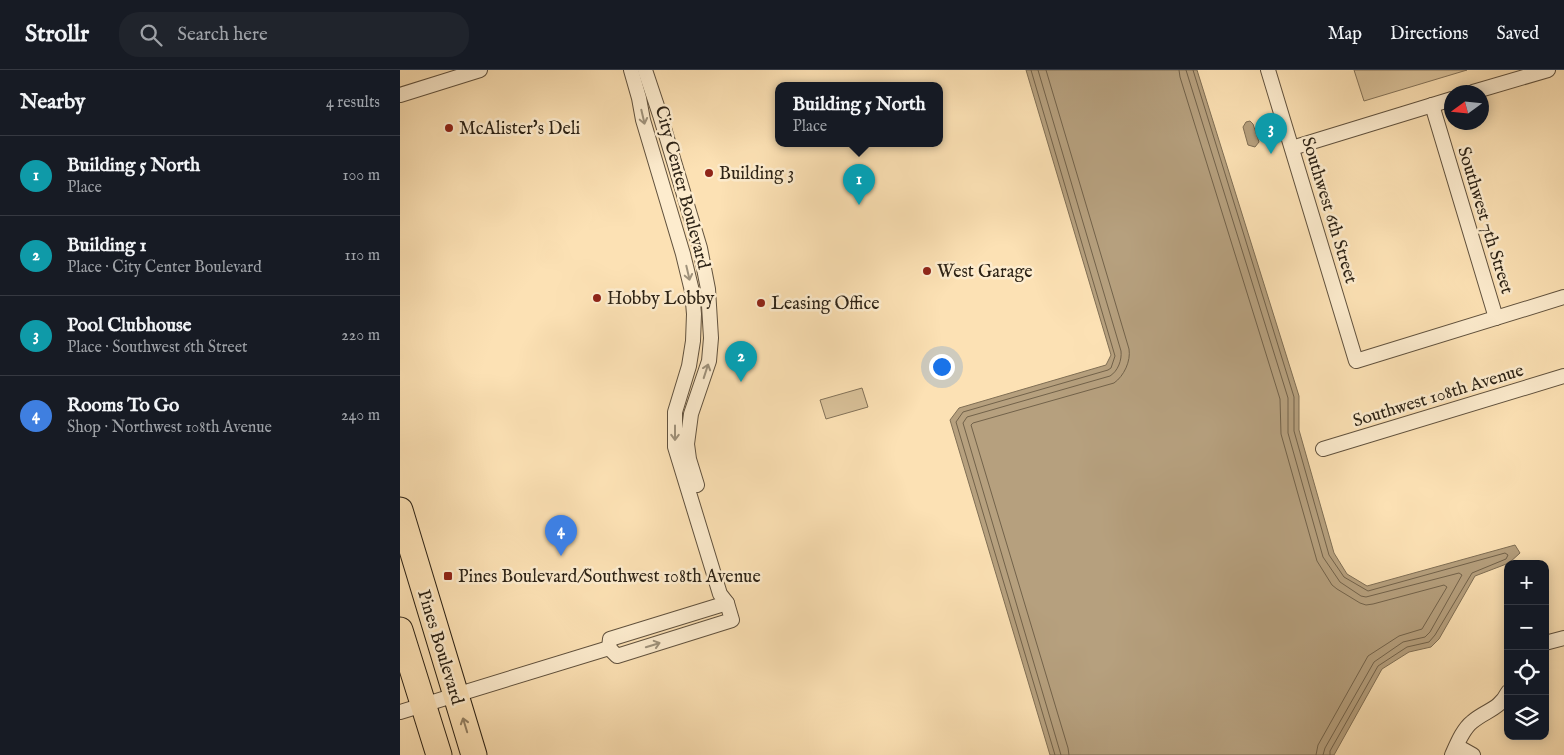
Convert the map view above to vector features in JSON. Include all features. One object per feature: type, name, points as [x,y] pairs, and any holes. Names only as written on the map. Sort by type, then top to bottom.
[{"type":"highway","name":"Pines Boulevard","points":[[400,510],[474,755]]},
{"type":"highway","name":"Pines Boulevard","points":[[400,630],[439,755]]},
{"type":"street","points":[[400,95],[480,70]]},
{"type":"street","name":"City Center Boulevard","points":[[609,648],[616,656],[732,620],[727,603],[720,594],[675,447],[675,412],[689,366],[693,341],[694,314],[692,291],[631,70]]},
{"type":"street","name":"City Center Boulevard","points":[[645,70],[700,248],[708,289],[711,338],[709,361],[691,414],[687,444],[692,470],[729,593],[727,603]]},
{"type":"street","name":"Southwest 6th Street","points":[[1268,70],[1356,361],[1496,318]]},
{"type":"street","points":[[1489,87],[1548,70]]},
{"type":"street","points":[[1292,148],[1444,101]]},
{"type":"street","name":"Southwest 7th Street","points":[[1432,104],[1496,318]]},
{"type":"street","points":[[1496,318],[1564,297]]},
{"type":"street","name":"Southwest 108th Avenue","points":[[1323,449],[1564,376]]},
{"type":"street","points":[[400,712],[609,648],[610,639],[727,603]]},
{"type":"street","points":[[1549,642],[1564,638]]},
{"type":"street","points":[[1473,755],[1454,750],[1471,722],[1499,706],[1506,695]]},
{"type":"shaded area","points":[[1354,70],[1467,70],[1364,101]]},
{"type":"shaded area","points":[[862,388],[868,407],[826,419],[820,400]]},
{"type":"water","points":[[1026,70],[1197,70],[1299,396],[1299,430],[1334,553],[1347,574],[1367,586],[1515,545],[1520,553],[1512,560],[1504,560],[1504,565],[1475,576],[1439,639],[1431,647],[1409,652],[1382,669],[1334,755],[1050,755],[950,420],[959,408],[1106,365],[1111,355]]},
{"type":"water","points":[[1250,121],[1253,124],[1259,142],[1255,147],[1248,145],[1243,127],[1246,122]]},
{"type":"place","name":"McAlister's Deli","points":[[449,128]]},
{"type":"place","name":"Pool Clubhouse","points":[[1271,154]]},
{"type":"place","name":"Building 3","points":[[709,173]]},
{"type":"place","name":"Building 5 North","points":[[859,205]]},
{"type":"place","name":"West Garage","points":[[927,271]]},
{"type":"place","name":"Hobby Lobby","points":[[597,298]]},
{"type":"place","name":"Leasing Office","points":[[761,303]]},
{"type":"place","name":"Building 1","points":[[741,382]]},
{"type":"place","name":"Rooms To Go","points":[[561,556]]},
{"type":"place","name":"Pines Boulevard/Southwest 108th Avenue","points":[[448,576]]}]
